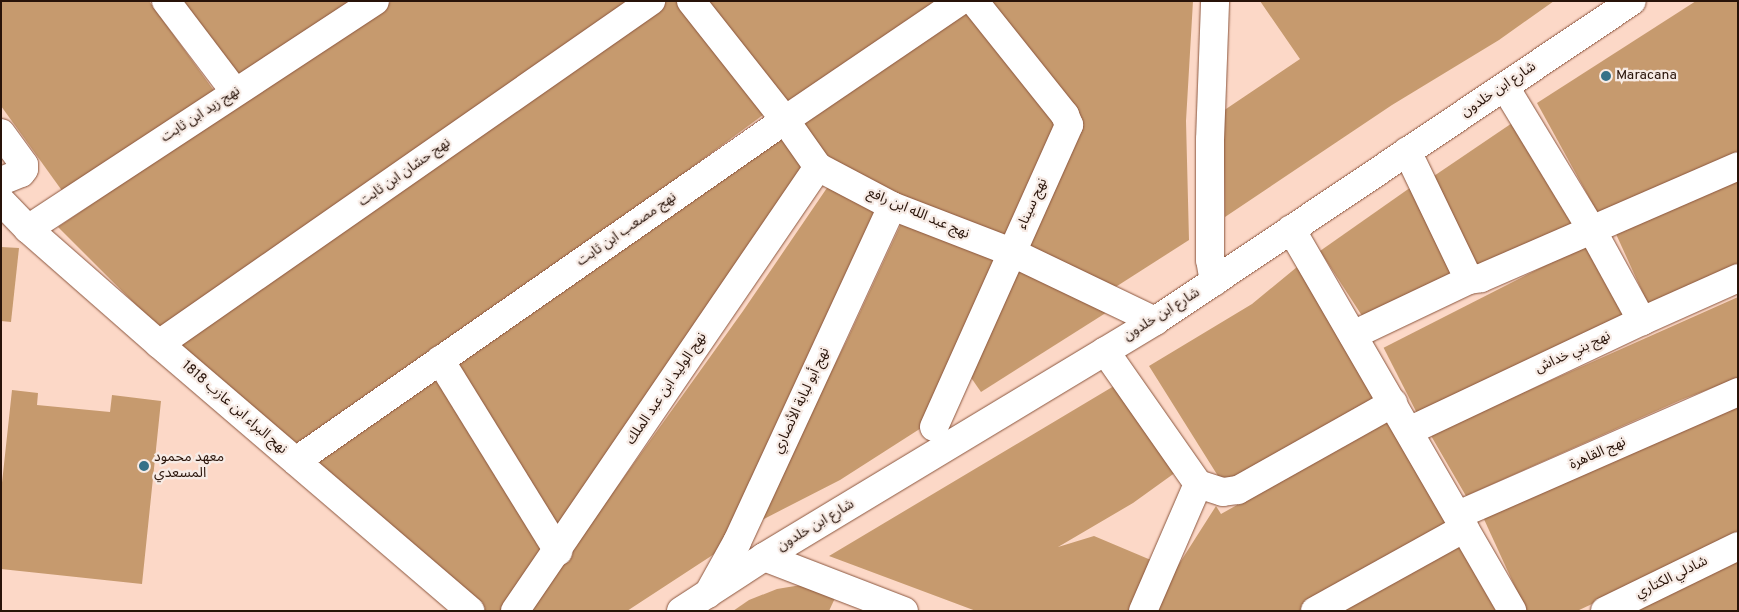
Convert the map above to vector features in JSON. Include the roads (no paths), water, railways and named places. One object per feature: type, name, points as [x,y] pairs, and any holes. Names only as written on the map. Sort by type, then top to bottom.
[{"type":"street","points":[[166,1],[235,92]]},
{"type":"street","name":"نهج زيد ابن ثابت","points":[[28,229],[375,1]]},
{"type":"street","name":"نهج حسّان ابن ثابت","points":[[159,344],[651,1]]},
{"type":"street","name":"نهج عبد الله ابن رافع","points":[[691,1],[786,120],[818,167],[892,206],[1011,252],[1155,321]]},
{"type":"street","name":"نهج مصعب ابن ثابت","points":[[296,461],[960,1]]},
{"type":"street","name":"نهج سيناء","points":[[934,427],[1069,125],[1065,115],[974,1]]},
{"type":"street","points":[[1214,282],[1210,260],[1210,140],[1215,1]]},
{"type":"street","name":"شارع ابن خلدون","points":[[692,605],[764,557],[1155,321],[1632,1]]},
{"type":"street","points":[[1505,87],[1592,230],[1642,321]]},
{"type":"street","points":[[1,133],[24,165],[21,173],[1,181]]},
{"type":"street","points":[[1407,151],[1469,280]]},
{"type":"street","points":[[1353,334],[1469,280],[1481,278],[1738,166]]},
{"type":"street","name":"نهج الوليد ابن عبد الملك","points":[[515,611],[558,552],[818,167]]},
{"type":"street","name":"نهج البراء ابن عازب 1818","points":[[1,201],[28,229],[159,344],[470,611]]},
{"type":"street","name":"نهج أبو لبابة الأنصاري","points":[[692,605],[737,542],[892,206]]},
{"type":"street","points":[[1291,229],[1512,611]]},
{"type":"street","name":"نهج بني خداش","points":[[1409,430],[1738,278]]},
{"type":"street","points":[[1105,351],[1198,484],[1222,492],[1238,490],[1393,403]]},
{"type":"street","points":[[440,360],[558,552]]},
{"type":"street","name":"نهج القاهرة","points":[[1315,611],[1461,522],[1738,392]]},
{"type":"street","points":[[1143,611],[1198,484]]},
{"type":"street","name":"شادلي الكتاري","points":[[1605,611],[1738,546]]},
{"type":"street","points":[[764,557],[849,601],[904,611]]},
{"type":"place","name":"Maracana","points":[[1606,76]]},
{"type":"place","name":"معهد محمود المسعدي","points":[[144,466]]}]
